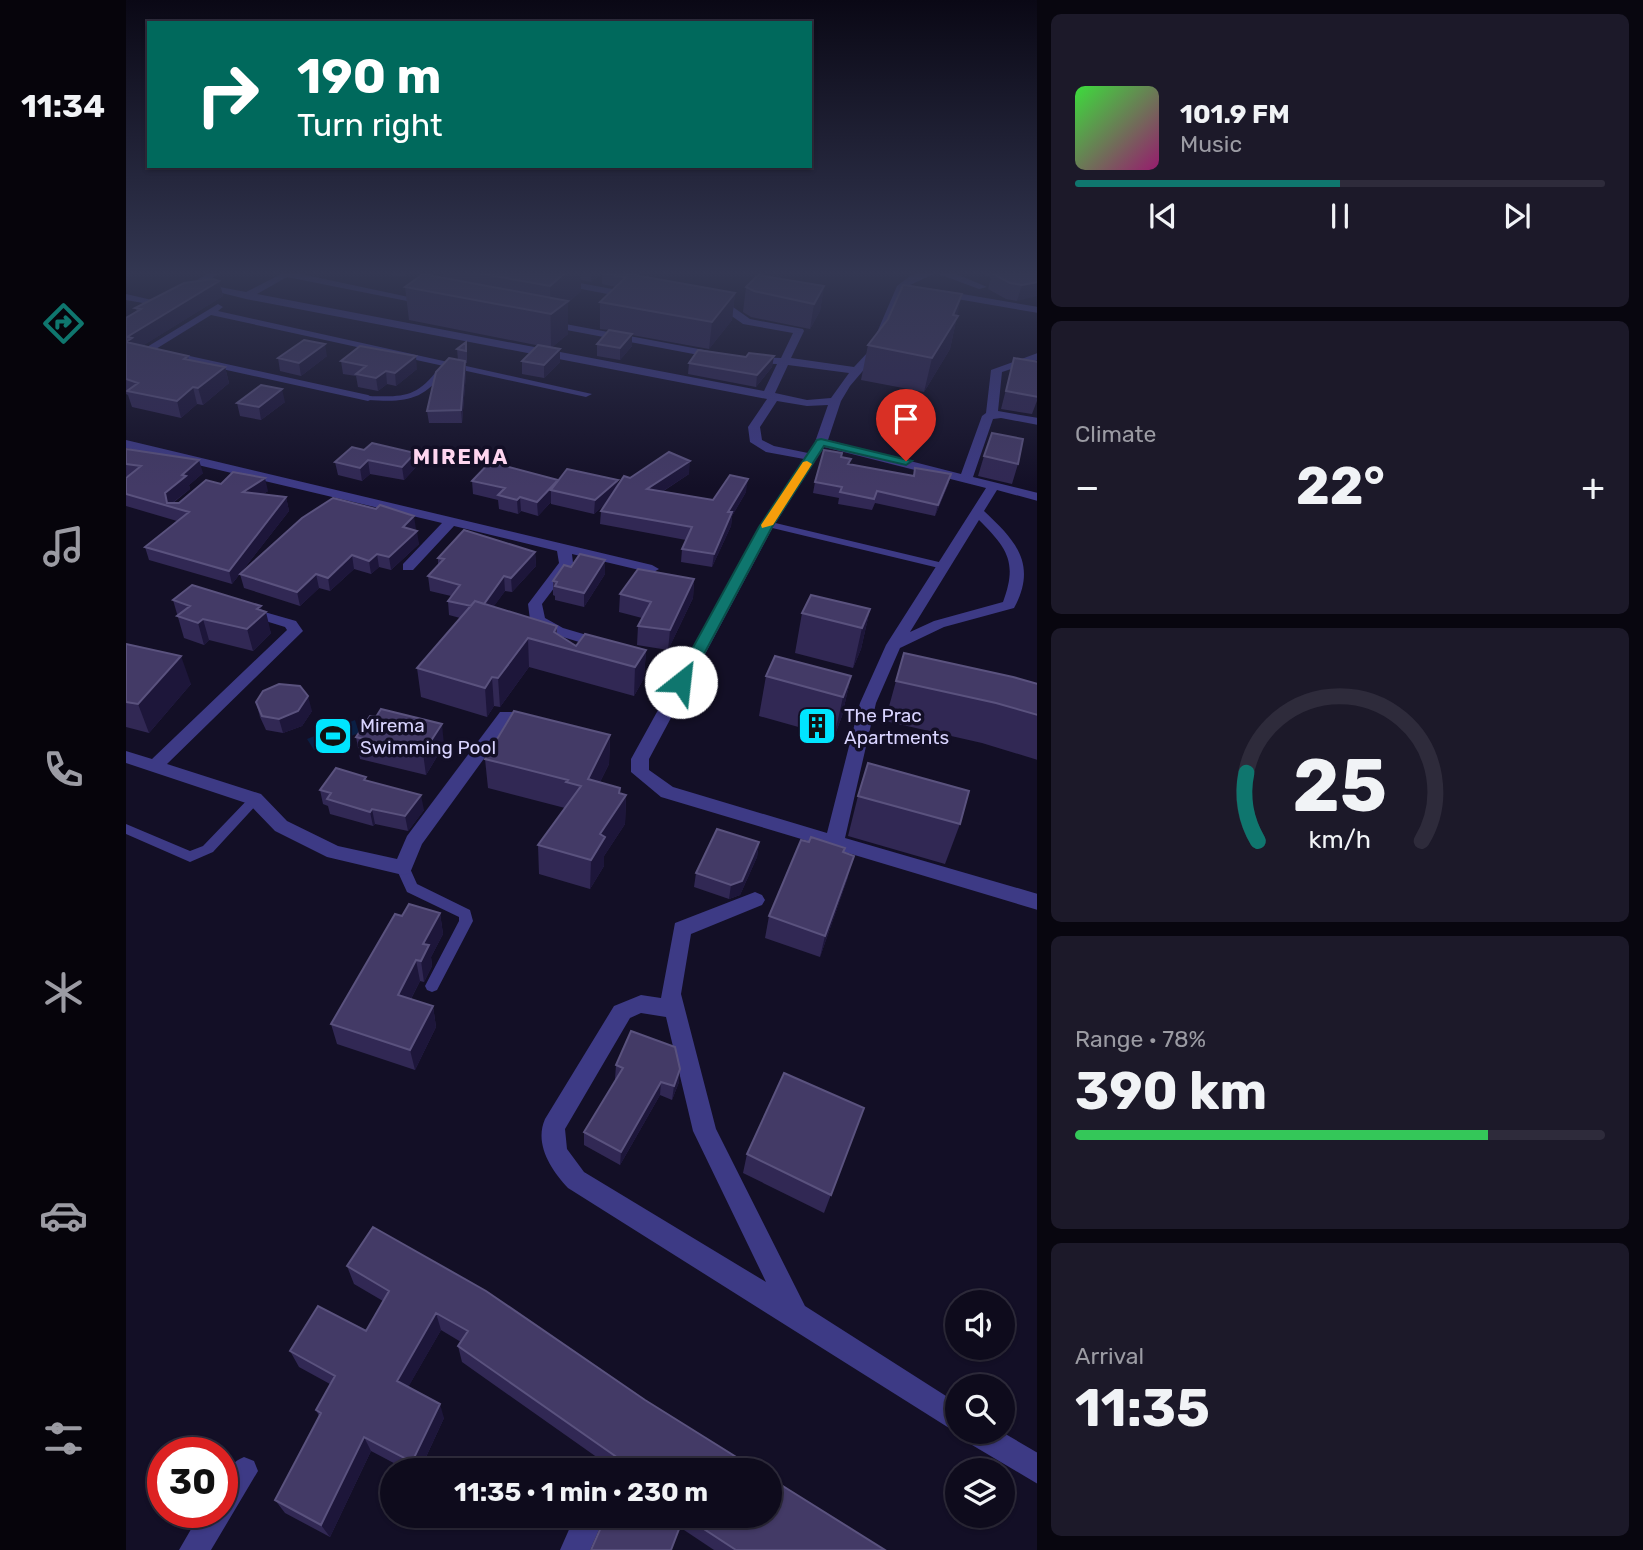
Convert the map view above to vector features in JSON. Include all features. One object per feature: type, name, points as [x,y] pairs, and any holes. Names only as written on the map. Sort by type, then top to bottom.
[{"type":"street","points":[[158,343],[147,350],[368,398]]},
{"type":"street","points":[[349,343],[586,394]]},
{"type":"street","points":[[495,343],[807,403],[835,401]]},
{"type":"street","points":[[648,343],[701,354],[859,371]]},
{"type":"street","points":[[792,343],[771,396],[754,426],[756,442],[770,449],[811,457]]},
{"type":"street","points":[[878,343],[874,352],[845,384],[835,401],[821,442],[767,524],[645,749],[640,759],[640,772],[667,792],[1037,902]]},
{"type":"street","points":[[966,478],[988,416],[992,414],[998,370],[1037,356]]},
{"type":"street","points":[[1016,362],[1037,367]]},
{"type":"street","points":[[992,414],[1037,422]]},
{"type":"street","points":[[821,442],[1037,497]]},
{"type":"street","points":[[128,445],[222,474],[450,522],[652,569]]},
{"type":"street","points":[[834,843],[868,703],[894,645],[993,486]]},
{"type":"street","points":[[894,645],[939,624],[1009,605],[1020,570],[1016,550],[977,511]]},
{"type":"street","points":[[408,567],[450,522]]},
{"type":"street","points":[[564,549],[566,563],[535,604],[538,620],[558,631],[624,651]]},
{"type":"street","points":[[155,766],[295,631],[291,624],[233,607]]},
{"type":"street","points":[[126,757],[255,799],[281,826],[334,852],[403,868],[414,841],[506,716]]},
{"type":"street","points":[[755,900],[682,929],[671,994],[705,1131],[796,1315]]},
{"type":"street","points":[[675,1011],[651,1003],[633,1004],[622,1012],[553,1127],[552,1143],[560,1163],[576,1180],[796,1315],[945,1411]]},
{"type":"street","points":[[996,1444],[1037,1469]]},
{"type":"street","points":[[238,1480],[244,1471]]},
{"type":"street","points":[[194,1550],[208,1528]]},
{"type":"street","points":[[575,1550],[585,1528]]},
{"type":"lane","points":[[368,398],[417,397],[432,385],[446,365]]},
{"type":"lane","points":[[767,524],[943,566]]},
{"type":"lane","points":[[126,830],[190,857],[208,849],[255,799]]},
{"type":"lane","points":[[403,868],[412,888],[465,914],[466,921],[432,986]]},
{"type":"water","name":"Mirema Swimming Pool","points":[[355,720],[359,733],[314,750],[307,739]]},
{"type":"building","points":[[126,343],[225,367],[198,388],[193,387],[177,401],[127,391],[138,383],[126,379]]},
{"type":"building","points":[[299,343],[325,344],[299,363],[278,358]]},
{"type":"building","points":[[464,343],[466,343],[466,351],[457,349]]},
{"type":"building","points":[[598,343],[624,343],[620,348]]},
{"type":"building","points":[[869,343],[941,343],[932,358],[868,345]]},
{"type":"building","points":[[538,345],[560,349],[544,365],[522,361]]},
{"type":"building","points":[[360,346],[416,356],[395,373],[386,371],[376,378],[356,374],[366,366],[341,361]]},
{"type":"building","points":[[698,350],[746,357],[749,353],[774,356],[757,375],[689,363]]},
{"type":"building","points":[[449,358],[465,361],[461,410],[427,411],[436,372]]},
{"type":"building","points":[[1014,358],[1037,362],[1037,397],[1006,391]]},
{"type":"building","points":[[261,385],[282,389],[259,407],[237,403]]},
{"type":"building","points":[[992,433],[1023,439],[1018,464],[984,456]]},
{"type":"building","points":[[372,443],[415,453],[402,467],[368,460],[360,468],[335,462],[352,447],[364,450]]},
{"type":"building","points":[[126,449],[199,460],[182,475],[186,476],[165,493],[167,503],[179,503],[206,480],[221,484],[233,472],[265,478],[243,492],[286,497],[229,571],[145,547],[189,512],[126,494],[126,478],[141,466],[126,464]]},
{"type":"building","points":[[824,450],[842,453],[841,457],[851,459],[848,464],[914,476],[915,468],[951,474],[938,505],[877,491],[874,499],[840,492],[842,487],[815,482]]},
{"type":"building","points":[[669,452],[690,461],[647,489],[713,500],[730,475],[748,479],[728,512],[732,512],[714,554],[682,549],[692,527],[601,511],[624,476],[630,478]]},
{"type":"building","points":[[490,462],[558,480],[537,502],[498,495],[505,488],[472,481]]},
{"type":"building","points":[[567,469],[618,480],[595,500],[551,490]]},
{"type":"building","points":[[333,498],[376,509],[380,505],[414,516],[403,527],[417,531],[389,557],[377,554],[369,561],[352,555],[328,578],[316,574],[297,592],[240,574],[302,518]]},
{"type":"building","points":[[464,530],[535,552],[511,578],[504,576],[484,604],[475,601],[471,606],[448,601],[460,585],[428,576],[444,559],[438,558]]},
{"type":"building","points":[[580,554],[605,560],[584,593],[555,586],[557,582],[553,581],[564,565],[571,567]]},
{"type":"building","points":[[638,569],[694,579],[670,630],[638,626],[651,602],[620,594]]},
{"type":"building","points":[[192,585],[261,606],[257,609],[266,612],[247,629],[203,619],[198,623],[177,616],[190,606],[173,600]]},
{"type":"building","points":[[811,595],[870,609],[862,628],[802,613]]},
{"type":"building","points":[[475,601],[557,626],[554,632],[576,646],[585,634],[646,650],[635,667],[528,638],[498,678],[492,677],[485,688],[417,668]]},
{"type":"building","points":[[126,644],[181,656],[138,704],[126,702]]},
{"type":"building","points":[[904,653],[1013,677],[1037,684],[1037,715],[996,703],[896,681]]},
{"type":"building","points":[[775,656],[851,676],[843,697],[766,676]]},
{"type":"building","points":[[279,684],[300,686],[308,696],[298,711],[279,719],[262,716],[256,702],[263,691]]},
{"type":"building","points":[[381,709],[442,724],[423,753],[356,737],[370,716],[376,717]]},
{"type":"building","points":[[514,711],[610,735],[588,779],[620,788],[619,793],[626,795],[600,834],[605,837],[591,860],[538,845],[581,786],[566,782],[568,780],[485,759]]},
{"type":"building","points":[[868,763],[969,791],[960,824],[858,796]]},
{"type":"building","points":[[336,768],[366,777],[364,780],[421,795],[405,816],[372,809],[370,812],[327,799],[331,793],[320,790]]},
{"type":"building","points":[[717,829],[759,842],[742,881],[731,885],[696,873]]},
{"type":"building","points":[[811,837],[845,848],[843,852],[854,856],[825,936],[769,916],[801,840],[809,842]]},
{"type":"building","points":[[409,904],[440,913],[423,944],[429,945],[421,961],[416,960],[398,995],[433,1006],[410,1050],[331,1024],[395,914],[402,916]]},
{"type":"building","points":[[631,1031],[675,1047],[680,1069],[674,1086],[661,1082],[621,1152],[584,1132],[623,1068],[616,1065]]},
{"type":"building","points":[[784,1073],[864,1108],[831,1195],[747,1154]]},
{"type":"building","points":[[373,1227],[486,1291],[645,1400],[738,1458],[618,1458],[458,1346],[468,1331],[436,1313],[397,1381],[440,1404],[414,1458],[404,1458],[364,1437],[321,1525],[275,1500],[321,1413],[316,1410],[335,1376],[290,1351],[318,1306],[366,1331],[389,1291],[347,1266]]},
{"type":"building","points":[[782,1486],[885,1550],[736,1550],[702,1528],[782,1528]]},
{"type":"building","points":[[601,1528],[679,1528],[671,1550],[591,1550]]},
{"type":"slow traffic","points":[[767,525],[807,464]]},
{"type":"place","name":"The Prac Apartments","points":[[817,726]]},
{"type":"place","name":"Mirema Swimming Pool","points":[[333,736]]},
{"type":"district","name":"MIREMA","points":[[461,457]]},
{"type":"route","points":[[681,682],[766,527],[821,442],[906,461]]}]
